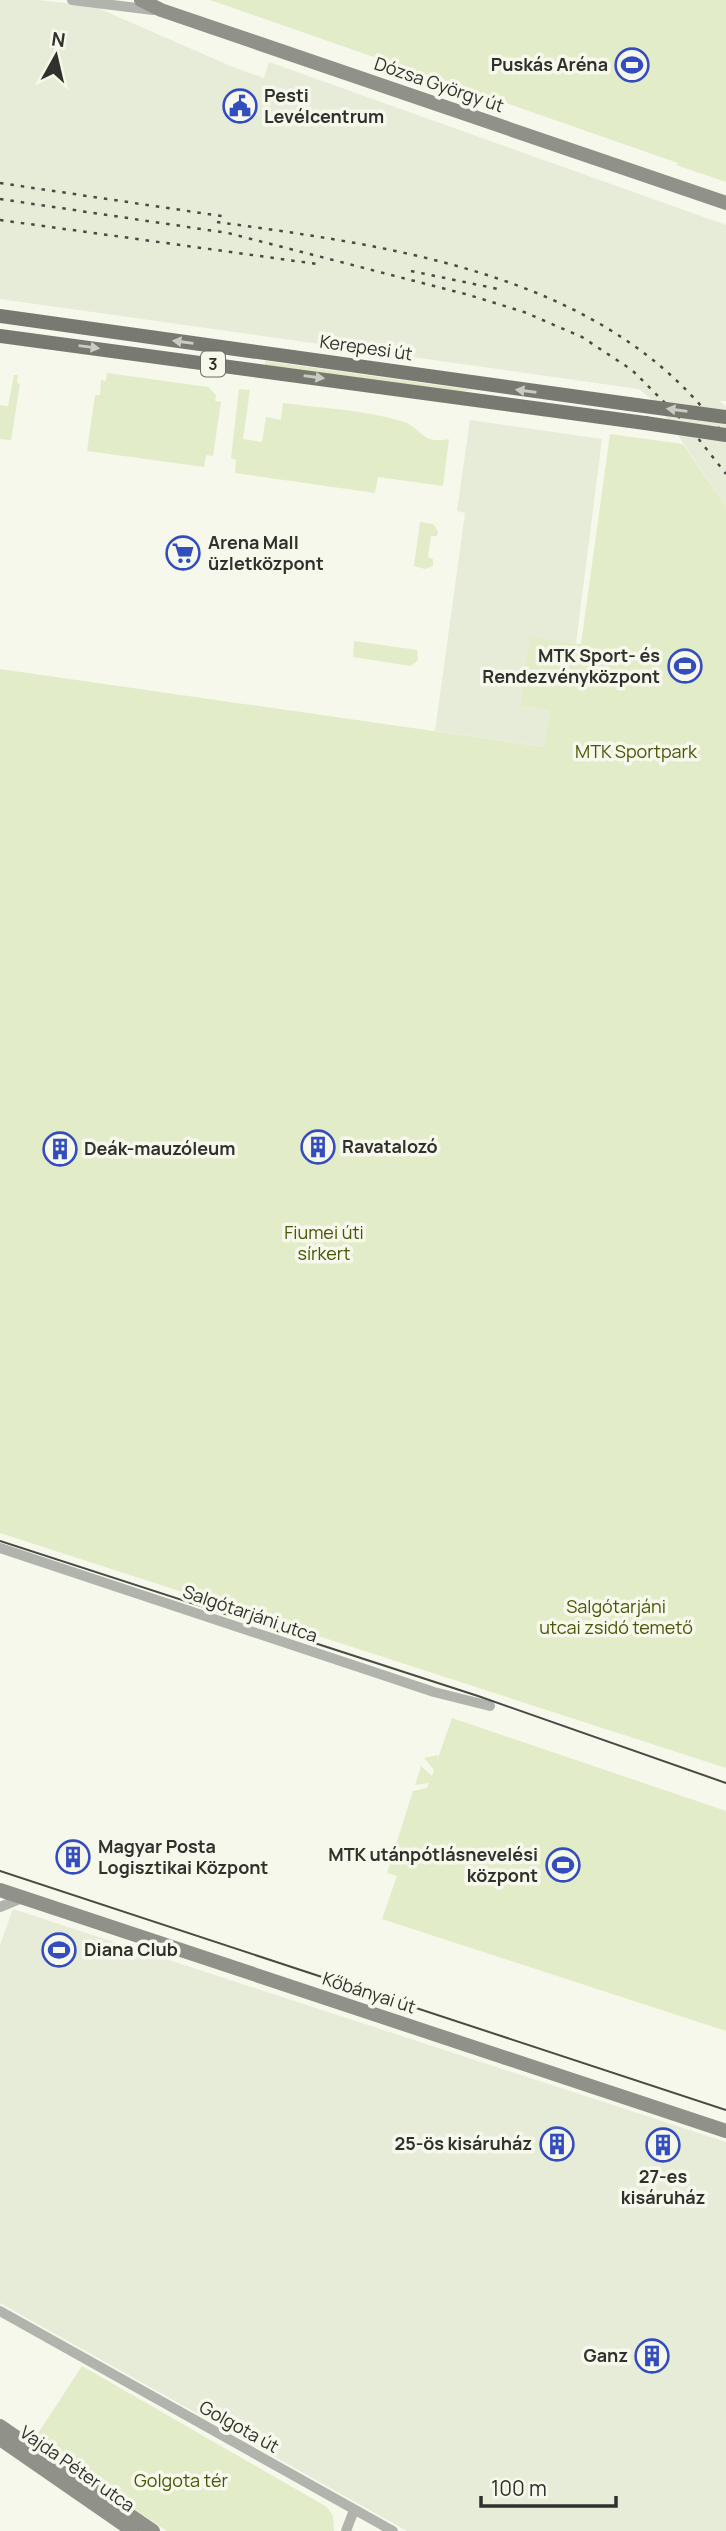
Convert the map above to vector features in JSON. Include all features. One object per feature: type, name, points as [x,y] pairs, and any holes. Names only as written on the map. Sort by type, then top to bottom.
[{"type":"main road","name":"Dózsa György út","points":[[141,0],[161,10],[726,203]]},
{"type":"main road","name":"Kerepesi út","points":[[0,316],[726,417]]},
{"type":"main road","name":"Kerepesi út","points":[[0,336],[726,435]]},
{"type":"main road","name":"Kőbányai út","points":[[0,1890],[726,2131]]},
{"type":"main road","name":"Vajda Péter utca","points":[[0,2426],[153,2531]]},
{"type":"main road","name":"Vajda Péter utca","points":[[0,2440],[133,2531]]},
{"type":"street","points":[[72,0],[161,10]]},
{"type":"street","name":"Salgótarjáni utca","points":[[0,1548],[434,1692],[490,1706]]},
{"type":"street","points":[[0,1907],[22,1898]]},
{"type":"street","name":"Golgota út","points":[[0,2311],[393,2531]]},
{"type":"street","points":[[346,2531],[354,2510]]},
{"type":"shaded area","points":[[0,0],[37,0],[93,6],[264,78],[269,62],[726,225],[726,401],[720,401],[726,407],[726,507],[657,404],[639,389],[0,299]]},
{"type":"shaded area","points":[[470,420],[602,439],[576,643],[530,638],[520,706],[550,711],[546,747],[435,731],[465,513],[457,511]]},
{"type":"shaded area","points":[[13,1909],[726,2142],[726,2531],[407,2531],[0,2303],[0,1945]]},
{"type":"green space","points":[[210,0],[726,0],[726,182],[676,165],[678,163]]},
{"type":"green space","points":[[265,361],[473,390],[454,393],[265,365]]},
{"type":"green space","points":[[107,373],[208,387],[216,395],[215,401],[221,402],[213,456],[206,455],[204,467],[87,451],[95,395],[100,395],[101,380],[106,381]]},
{"type":"green space","points":[[14,375],[18,375],[17,383],[20,384],[11,440],[0,439],[0,405],[8,406]]},
{"type":"green space","points":[[239,389],[250,390],[243,439],[262,442],[266,417],[281,420],[283,403],[387,417],[408,424],[432,440],[449,439],[443,486],[378,477],[375,493],[235,473],[236,460],[231,458]]},
{"type":"green space","name":"Fiumei úti sírkert","points":[[610,434],[683,444],[726,507],[726,1768],[0,1533],[0,669],[545,747],[550,711],[520,706],[530,637],[581,644]]},
{"type":"green space","points":[[420,522],[433,524],[438,531],[437,536],[431,536],[428,557],[433,559],[433,566],[425,569],[414,566]]},
{"type":"green space","points":[[354,641],[417,650],[418,660],[411,666],[353,657]]},
{"type":"green space","name":"MTK utánpótlásnevelési központ","points":[[452,1718],[726,1811],[726,2031],[382,1919],[397,1876],[387,1873],[413,1791],[427,1788],[429,1783],[415,1785],[421,1766],[432,1776],[434,1770],[424,1758],[438,1755],[437,1761]]},
{"type":"green space","name":"Golgota tér","points":[[82,2366],[327,2507],[333,2516],[334,2531],[167,2531],[33,2441]]},
{"type":"tram line","points":[[0,1541],[478,1696],[726,1783]]},
{"type":"tram line","points":[[0,1871],[726,2110]]},
{"type":"railway","points":[[0,183],[228,217]]},
{"type":"railway","points":[[0,199],[228,233],[469,295],[524,312],[582,337],[632,370],[690,428],[726,474]]},
{"type":"railway","points":[[0,220],[317,264]]},
{"type":"railway","points":[[217,222],[357,243],[428,258],[497,278],[563,305],[624,339],[679,383],[726,438]]},
{"type":"railway","points":[[411,271],[503,290]]},
{"type":"place","name":"Puskás Aréna","points":[[632,65]]},
{"type":"place","name":"Pesti Levélcentrum","points":[[240,106]]},
{"type":"place","name":"Arena Mall üzletközpont","points":[[183,553]]},
{"type":"place","name":"MTK Sport- és Rendezvényközpont","points":[[685,666]]},
{"type":"place","name":"Ravatalozó","points":[[318,1147]]},
{"type":"place","name":"Deák-mauzóleum","points":[[60,1149]]},
{"type":"place","name":"Magyar Posta Logisztikai Központ","points":[[73,1857]]},
{"type":"place","name":"MTK utánpótlásnevelési központ","points":[[563,1865]]},
{"type":"place","name":"Diana Club","points":[[59,1950]]},
{"type":"place","name":"25-ös kisáruház","points":[[557,2144]]},
{"type":"place","name":"27-es kisáruház","points":[[663,2145]]},
{"type":"place","name":"Ganz","points":[[652,2356]]},
{"type":"park label","name":"MTK Sportpark","points":[[636,752]]},
{"type":"park label","name":"Salgótarjáni utcai zsidó temető","points":[[616,1617]]}]
